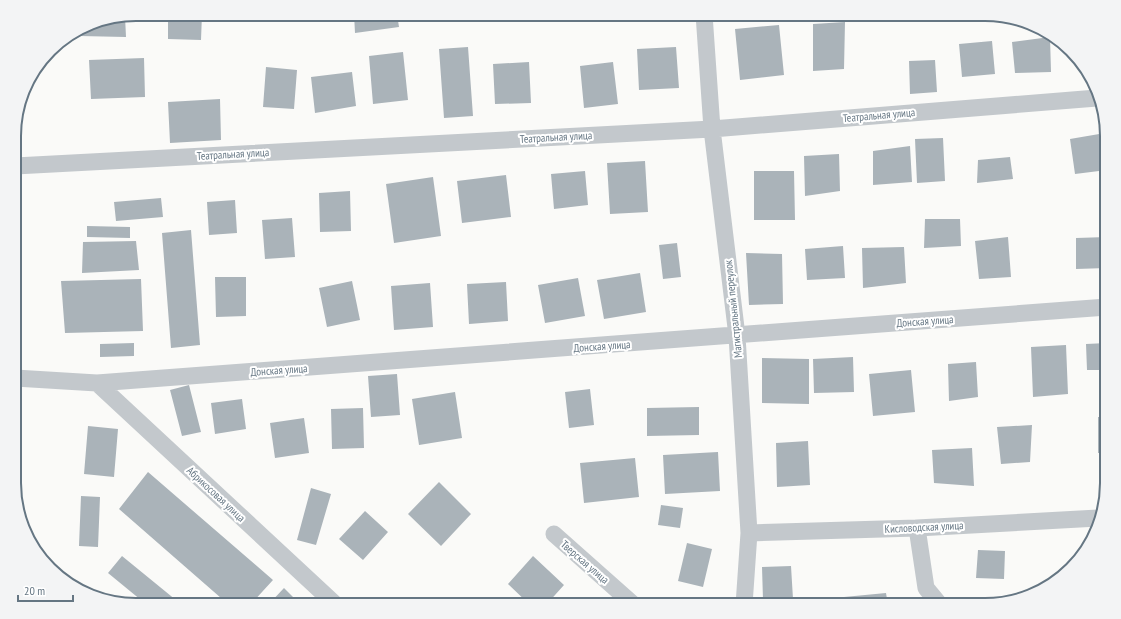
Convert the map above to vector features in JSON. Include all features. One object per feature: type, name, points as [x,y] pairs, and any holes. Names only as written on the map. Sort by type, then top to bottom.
[{"type":"street","name":"Магистральный переулок","points":[[704,21],[712,129],[737,336],[749,533],[744,598]]},
{"type":"street","name":"Театральная улица","points":[[21,166],[712,129],[1094,98]]},
{"type":"street","name":"Донская улица","points":[[21,378],[97,383],[1100,308]]},
{"type":"street","name":"Абрикосовая улица","points":[[97,383],[328,598]]},
{"type":"street","name":"Кисловодская улица","points":[[749,533],[917,528],[1094,518]]},
{"type":"street","points":[[917,528],[926,588],[934,598]]},
{"type":"street","name":"Тверская улица","points":[[554,534],[626,598]]},
{"type":"building","points":[[125,21],[126,37],[80,36],[107,25]]},
{"type":"building","points":[[168,21],[202,21],[201,40],[168,39]]},
{"type":"building","points":[[354,21],[398,21],[399,27],[355,33]]},
{"type":"building","points":[[845,22],[844,69],[813,71],[813,24]]},
{"type":"building","points":[[779,25],[784,75],[740,80],[735,29]]},
{"type":"building","points":[[1044,38],[1050,42],[1051,72],[1015,73],[1012,42]]},
{"type":"building","points":[[992,41],[995,74],[962,77],[959,44]]},
{"type":"building","points":[[468,47],[473,116],[444,118],[439,49]]},
{"type":"building","points":[[676,47],[679,88],[639,90],[637,49]]},
{"type":"building","points":[[403,52],[408,100],[373,104],[369,56]]},
{"type":"building","points":[[144,58],[145,97],[91,99],[89,60]]},
{"type":"building","points":[[935,60],[937,92],[910,94],[909,61]]},
{"type":"building","points":[[529,62],[531,103],[495,104],[493,64]]},
{"type":"building","points":[[613,62],[618,104],[584,108],[580,66]]},
{"type":"building","points":[[266,67],[297,70],[294,109],[263,107]]},
{"type":"building","points":[[352,72],[356,106],[315,113],[311,77]]},
{"type":"building","points":[[220,99],[221,140],[170,143],[168,102]]},
{"type":"building","points":[[1100,134],[1100,171],[1075,174],[1070,139]]},
{"type":"building","points":[[943,138],[945,181],[917,183],[915,139]]},
{"type":"building","points":[[910,146],[912,182],[873,185],[873,151]]},
{"type":"building","points":[[839,154],[840,191],[805,196],[804,156]]},
{"type":"building","points":[[1010,157],[1013,179],[977,183],[978,160]]},
{"type":"building","points":[[645,161],[648,212],[610,214],[607,163]]},
{"type":"building","points":[[585,171],[588,205],[554,209],[551,174]]},
{"type":"building","points":[[754,171],[794,171],[795,220],[754,220]]},
{"type":"building","points":[[506,175],[511,217],[462,223],[457,181]]},
{"type":"building","points":[[433,177],[441,236],[394,243],[386,184]]},
{"type":"building","points":[[350,191],[351,231],[320,232],[319,193]]},
{"type":"building","points":[[161,198],[163,217],[116,221],[114,202]]},
{"type":"building","points":[[235,200],[237,233],[209,235],[207,202]]},
{"type":"building","points":[[292,218],[295,257],[265,259],[262,220]]},
{"type":"building","points":[[925,219],[960,219],[961,246],[924,248]]},
{"type":"building","points":[[87,226],[130,227],[130,238],[87,237]]},
{"type":"building","points":[[191,230],[200,345],[171,348],[162,233]]},
{"type":"building","points":[[1008,237],[1011,277],[979,279],[975,241]]},
{"type":"building","points":[[1100,237],[1100,268],[1076,269],[1076,238]]},
{"type":"building","points":[[136,241],[139,270],[82,273],[83,242]]},
{"type":"building","points":[[677,243],[681,277],[663,279],[659,245]]},
{"type":"building","points":[[843,246],[845,278],[807,280],[805,249]]},
{"type":"building","points":[[904,247],[906,283],[863,288],[862,248]]},
{"type":"building","points":[[746,253],[782,254],[783,304],[749,305]]},
{"type":"building","points":[[640,273],[646,312],[604,319],[597,280]]},
{"type":"building","points":[[215,277],[246,277],[246,316],[216,317]]},
{"type":"building","points":[[578,278],[585,316],[545,323],[538,285]]},
{"type":"building","points":[[141,279],[143,331],[65,333],[61,281]]},
{"type":"building","points":[[352,281],[360,320],[327,327],[319,288]]},
{"type":"building","points":[[506,282],[508,321],[469,324],[467,284]]},
{"type":"building","points":[[430,283],[433,327],[394,330],[391,286]]},
{"type":"building","points":[[134,343],[134,356],[100,357],[100,344]]},
{"type":"building","points":[[1100,343],[1100,370],[1087,370],[1086,344]]},
{"type":"building","points":[[1066,345],[1068,394],[1033,397],[1031,347]]},
{"type":"building","points":[[853,357],[854,392],[814,393],[813,359]]},
{"type":"building","points":[[762,358],[809,359],[809,404],[762,403]]},
{"type":"building","points":[[976,362],[978,397],[949,401],[948,364]]},
{"type":"building","points":[[911,370],[915,412],[873,416],[869,374]]},
{"type":"building","points":[[397,374],[400,415],[371,417],[368,376]]},
{"type":"building","points":[[189,385],[201,432],[182,436],[170,390]]},
{"type":"building","points":[[590,389],[594,425],[569,428],[565,392]]},
{"type":"building","points":[[455,392],[462,438],[419,445],[412,399]]},
{"type":"building","points":[[242,399],[246,429],[215,434],[211,403]]},
{"type":"building","points":[[699,407],[699,435],[647,436],[647,408]]},
{"type":"building","points":[[363,408],[364,448],[332,449],[331,409]]},
{"type":"building","points":[[1098,417],[1100,417],[1100,453],[1098,453]]},
{"type":"building","points":[[304,418],[309,453],[275,458],[270,423]]},
{"type":"building","points":[[1032,425],[1030,462],[1001,464],[997,427]]},
{"type":"building","points":[[88,426],[118,429],[114,477],[84,474]]},
{"type":"building","points":[[808,441],[810,485],[777,487],[776,443]]},
{"type":"building","points":[[972,448],[974,486],[934,483],[932,450]]},
{"type":"building","points":[[718,452],[720,491],[665,494],[663,455]]},
{"type":"building","points":[[635,458],[639,497],[584,503],[580,463]]},
{"type":"building","points":[[148,472],[273,580],[256,598],[221,598],[119,509]]},
{"type":"building","points":[[439,482],[471,514],[441,546],[408,514]]},
{"type":"building","points":[[311,488],[331,494],[316,545],[297,540]]},
{"type":"building","points":[[81,496],[100,497],[98,547],[79,546]]},
{"type":"building","points":[[661,505],[683,508],[680,528],[658,525]]},
{"type":"building","points":[[365,511],[388,532],[363,560],[339,539]]},
{"type":"building","points":[[687,543],[712,549],[703,587],[678,581]]},
{"type":"building","points":[[978,550],[1005,551],[1004,579],[976,578]]},
{"type":"building","points":[[122,556],[173,598],[138,598],[108,573]]},
{"type":"building","points":[[533,556],[564,585],[552,598],[523,598],[508,584]]},
{"type":"building","points":[[791,566],[793,598],[763,598],[762,567]]},
{"type":"building","points":[[284,588],[294,598],[275,598]]},
{"type":"building","points":[[886,593],[887,598],[844,598]]}]
